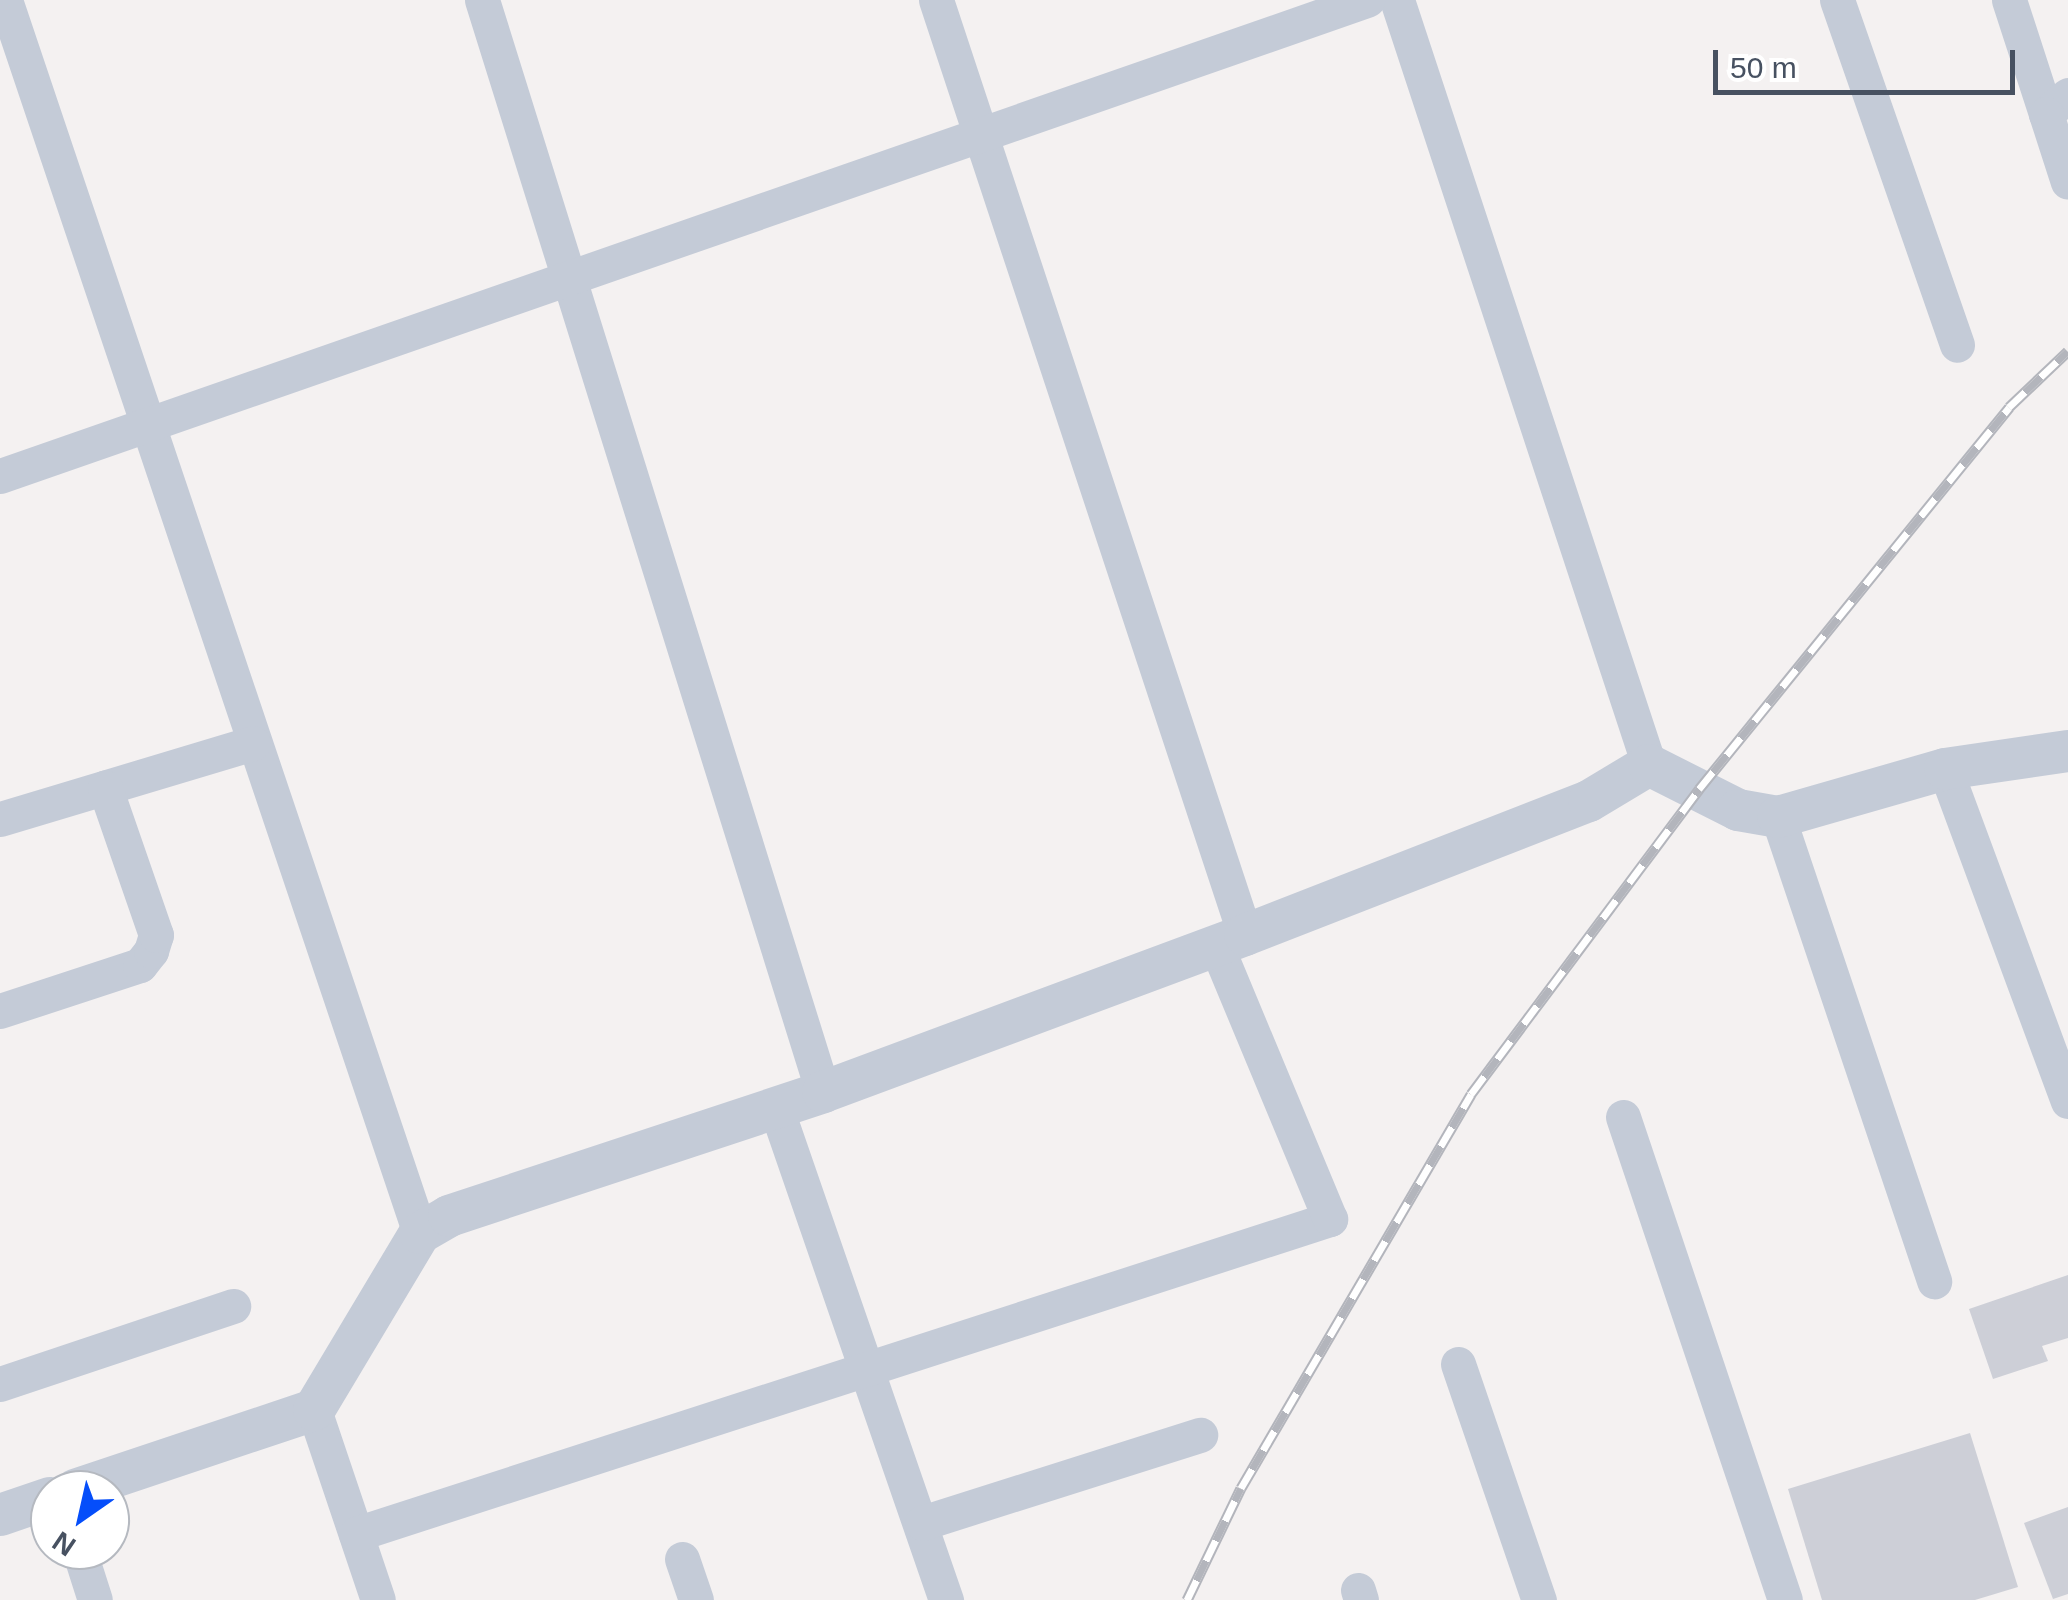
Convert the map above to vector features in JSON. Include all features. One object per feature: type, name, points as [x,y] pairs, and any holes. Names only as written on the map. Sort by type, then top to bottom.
[{"type":"street","points":[[5,0],[420,1233]]},
{"type":"street","points":[[482,0],[823,1092]]},
{"type":"street","points":[[356,1534],[1330,1220],[1231,940],[936,0]]},
{"type":"street","points":[[0,476],[1367,0]]},
{"type":"street","points":[[1397,0],[1649,765],[1738,810],[1778,817],[1945,769],[2068,752]]},
{"type":"street","points":[[1837,0],[1957,345]]},
{"type":"street","points":[[2009,0],[2057,104],[2068,182]]},
{"type":"street","points":[[0,820],[253,743]]},
{"type":"street","points":[[130,1472],[314,1410],[420,1233],[823,1092],[1231,940],[1589,801],[1649,765]]},
{"type":"street","points":[[1945,769],[2068,1101]]},
{"type":"street","points":[[0,1011],[140,965],[150,952],[156,934],[105,788]]},
{"type":"street","points":[[1778,817],[1934,1281]]},
{"type":"street","points":[[776,1108],[873,1367],[946,1600]]},
{"type":"street","points":[[1622,1118],[1785,1600]]},
{"type":"street","points":[[0,1384],[233,1306]]},
{"type":"street","points":[[1458,1364],[1539,1600]]},
{"type":"street","points":[[314,1410],[378,1600]]},
{"type":"street","points":[[922,1523],[1200,1435]]},
{"type":"street","points":[[0,1514],[30,1504]]},
{"type":"street","points":[[682,1559],[696,1600]]},
{"type":"street","points":[[85,1570],[95,1600]]},
{"type":"building","points":[[2068,1275],[2068,1338],[2042,1346],[2048,1361],[1993,1379],[1969,1309]]},
{"type":"building","points":[[1970,1433],[2018,1587],[1975,1600],[1822,1600],[1788,1489]]},
{"type":"building","points":[[2068,1507],[2068,1594],[2053,1599],[2024,1523]]},
{"type":"railway","points":[[1187,1600],[1241,1488],[1471,1094],[1699,789],[2009,407],[2068,351]]}]
